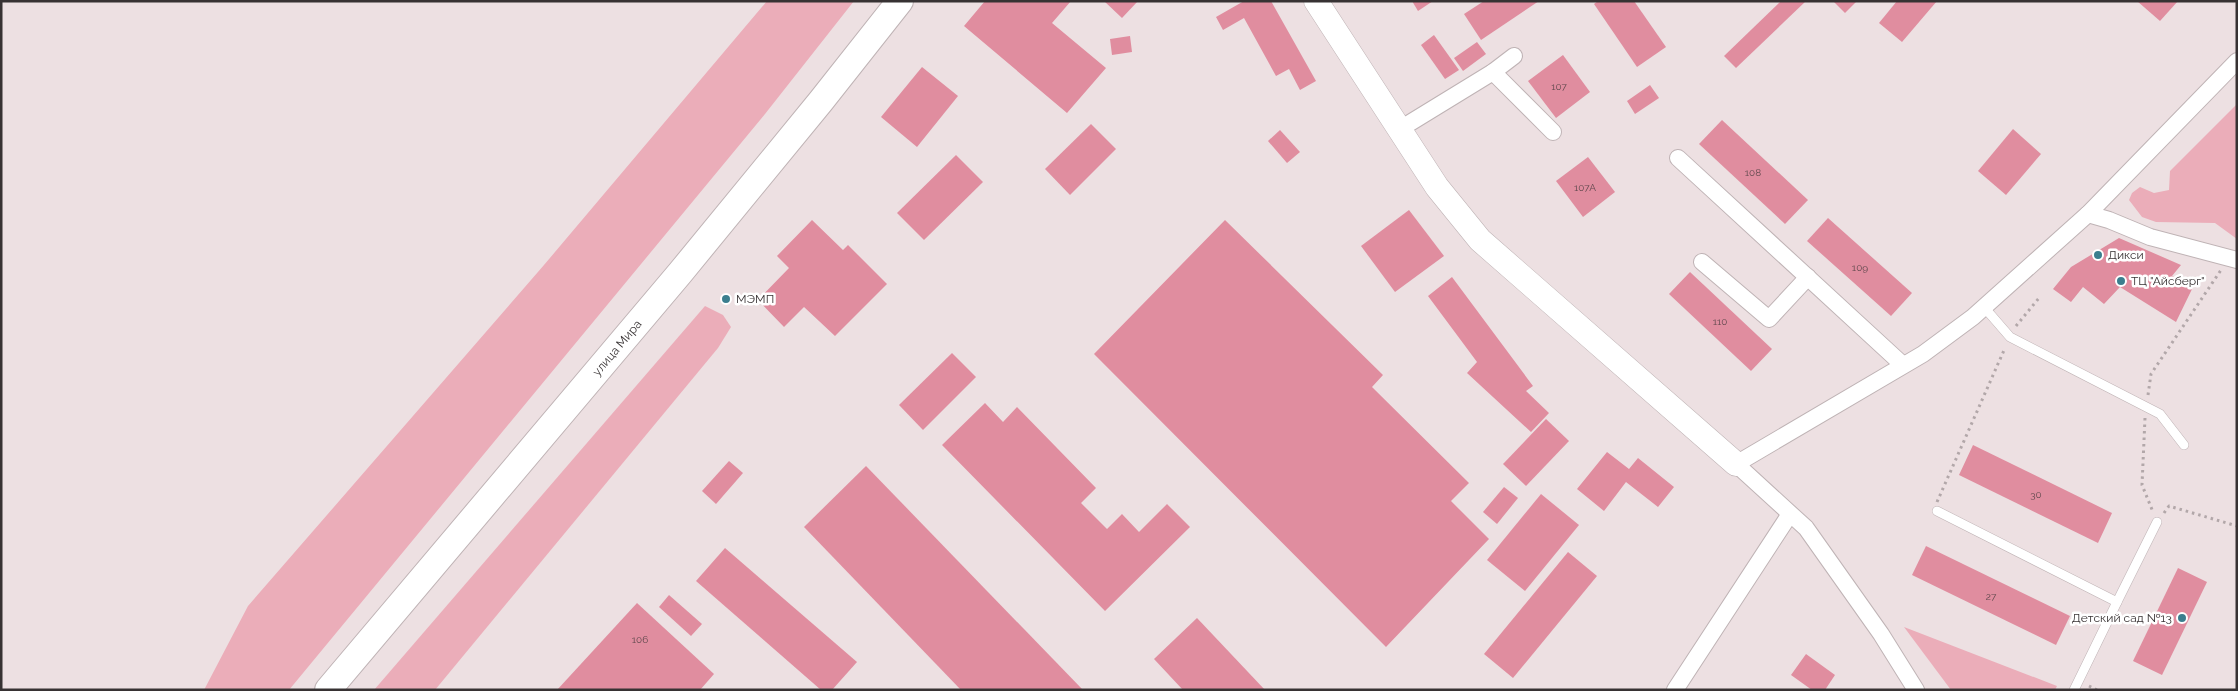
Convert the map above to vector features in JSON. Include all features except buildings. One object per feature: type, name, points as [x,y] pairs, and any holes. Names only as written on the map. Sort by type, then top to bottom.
[{"type":"main road","name":"улица Мира","points":[[328,690],[680,273],[821,102],[900,1]]},
{"type":"street","points":[[1316,1],[1437,187],[1480,240],[1736,464],[1806,528],[1881,634],[1916,690]]},
{"type":"street","points":[[1400,129],[1493,72],[1514,56]]},
{"type":"street","points":[[1736,464],[1923,354],[1984,307],[2088,214],[2237,61]]},
{"type":"street","points":[[1493,72],[1553,132]]},
{"type":"street","points":[[1678,158],[1903,365]]},
{"type":"street","points":[[2088,214],[2109,220],[2150,237],[2233,259]]},
{"type":"street","points":[[1702,262],[1769,319],[1808,277]]},
{"type":"street","points":[[1676,690],[1790,514]]},
{"type":"lane","points":[[1984,307],[2010,337],[2160,414],[2184,445]]},
{"type":"lane","points":[[1937,511],[2118,602]]},
{"type":"lane","points":[[2074,690],[2157,522]]},
{"type":"path","points":[[2157,522],[2142,484],[2146,407],[2151,374],[2233,259]]},
{"type":"path","points":[[1937,511],[1937,498],[2010,337],[2018,323],[2039,298]]},
{"type":"path","points":[[2157,522],[2169,506],[2237,526]]},
{"type":"shaded area","points":[[767,1],[854,1],[765,114],[289,690],[204,690],[248,606],[544,265]]},
{"type":"shaded area","points":[[2237,104],[2237,239],[2215,223],[2156,222],[2142,217],[2129,200],[2132,193],[2140,187],[2154,193],[2169,190],[2170,171]]},
{"type":"shaded area","points":[[705,306],[723,315],[731,327],[718,348],[435,690],[374,690]]},
{"type":"shaded area","points":[[1904,627],[2057,686],[2055,690],[1951,690]]},
{"type":"place","name":"Дикси","points":[[2098,255]]},
{"type":"place","name":"ТЦ \"Айсберг\"","points":[[2121,281]]},
{"type":"place","name":"МЭМП","points":[[726,299]]},
{"type":"place","name":"Детский сад №13","points":[[2182,618]]}]
